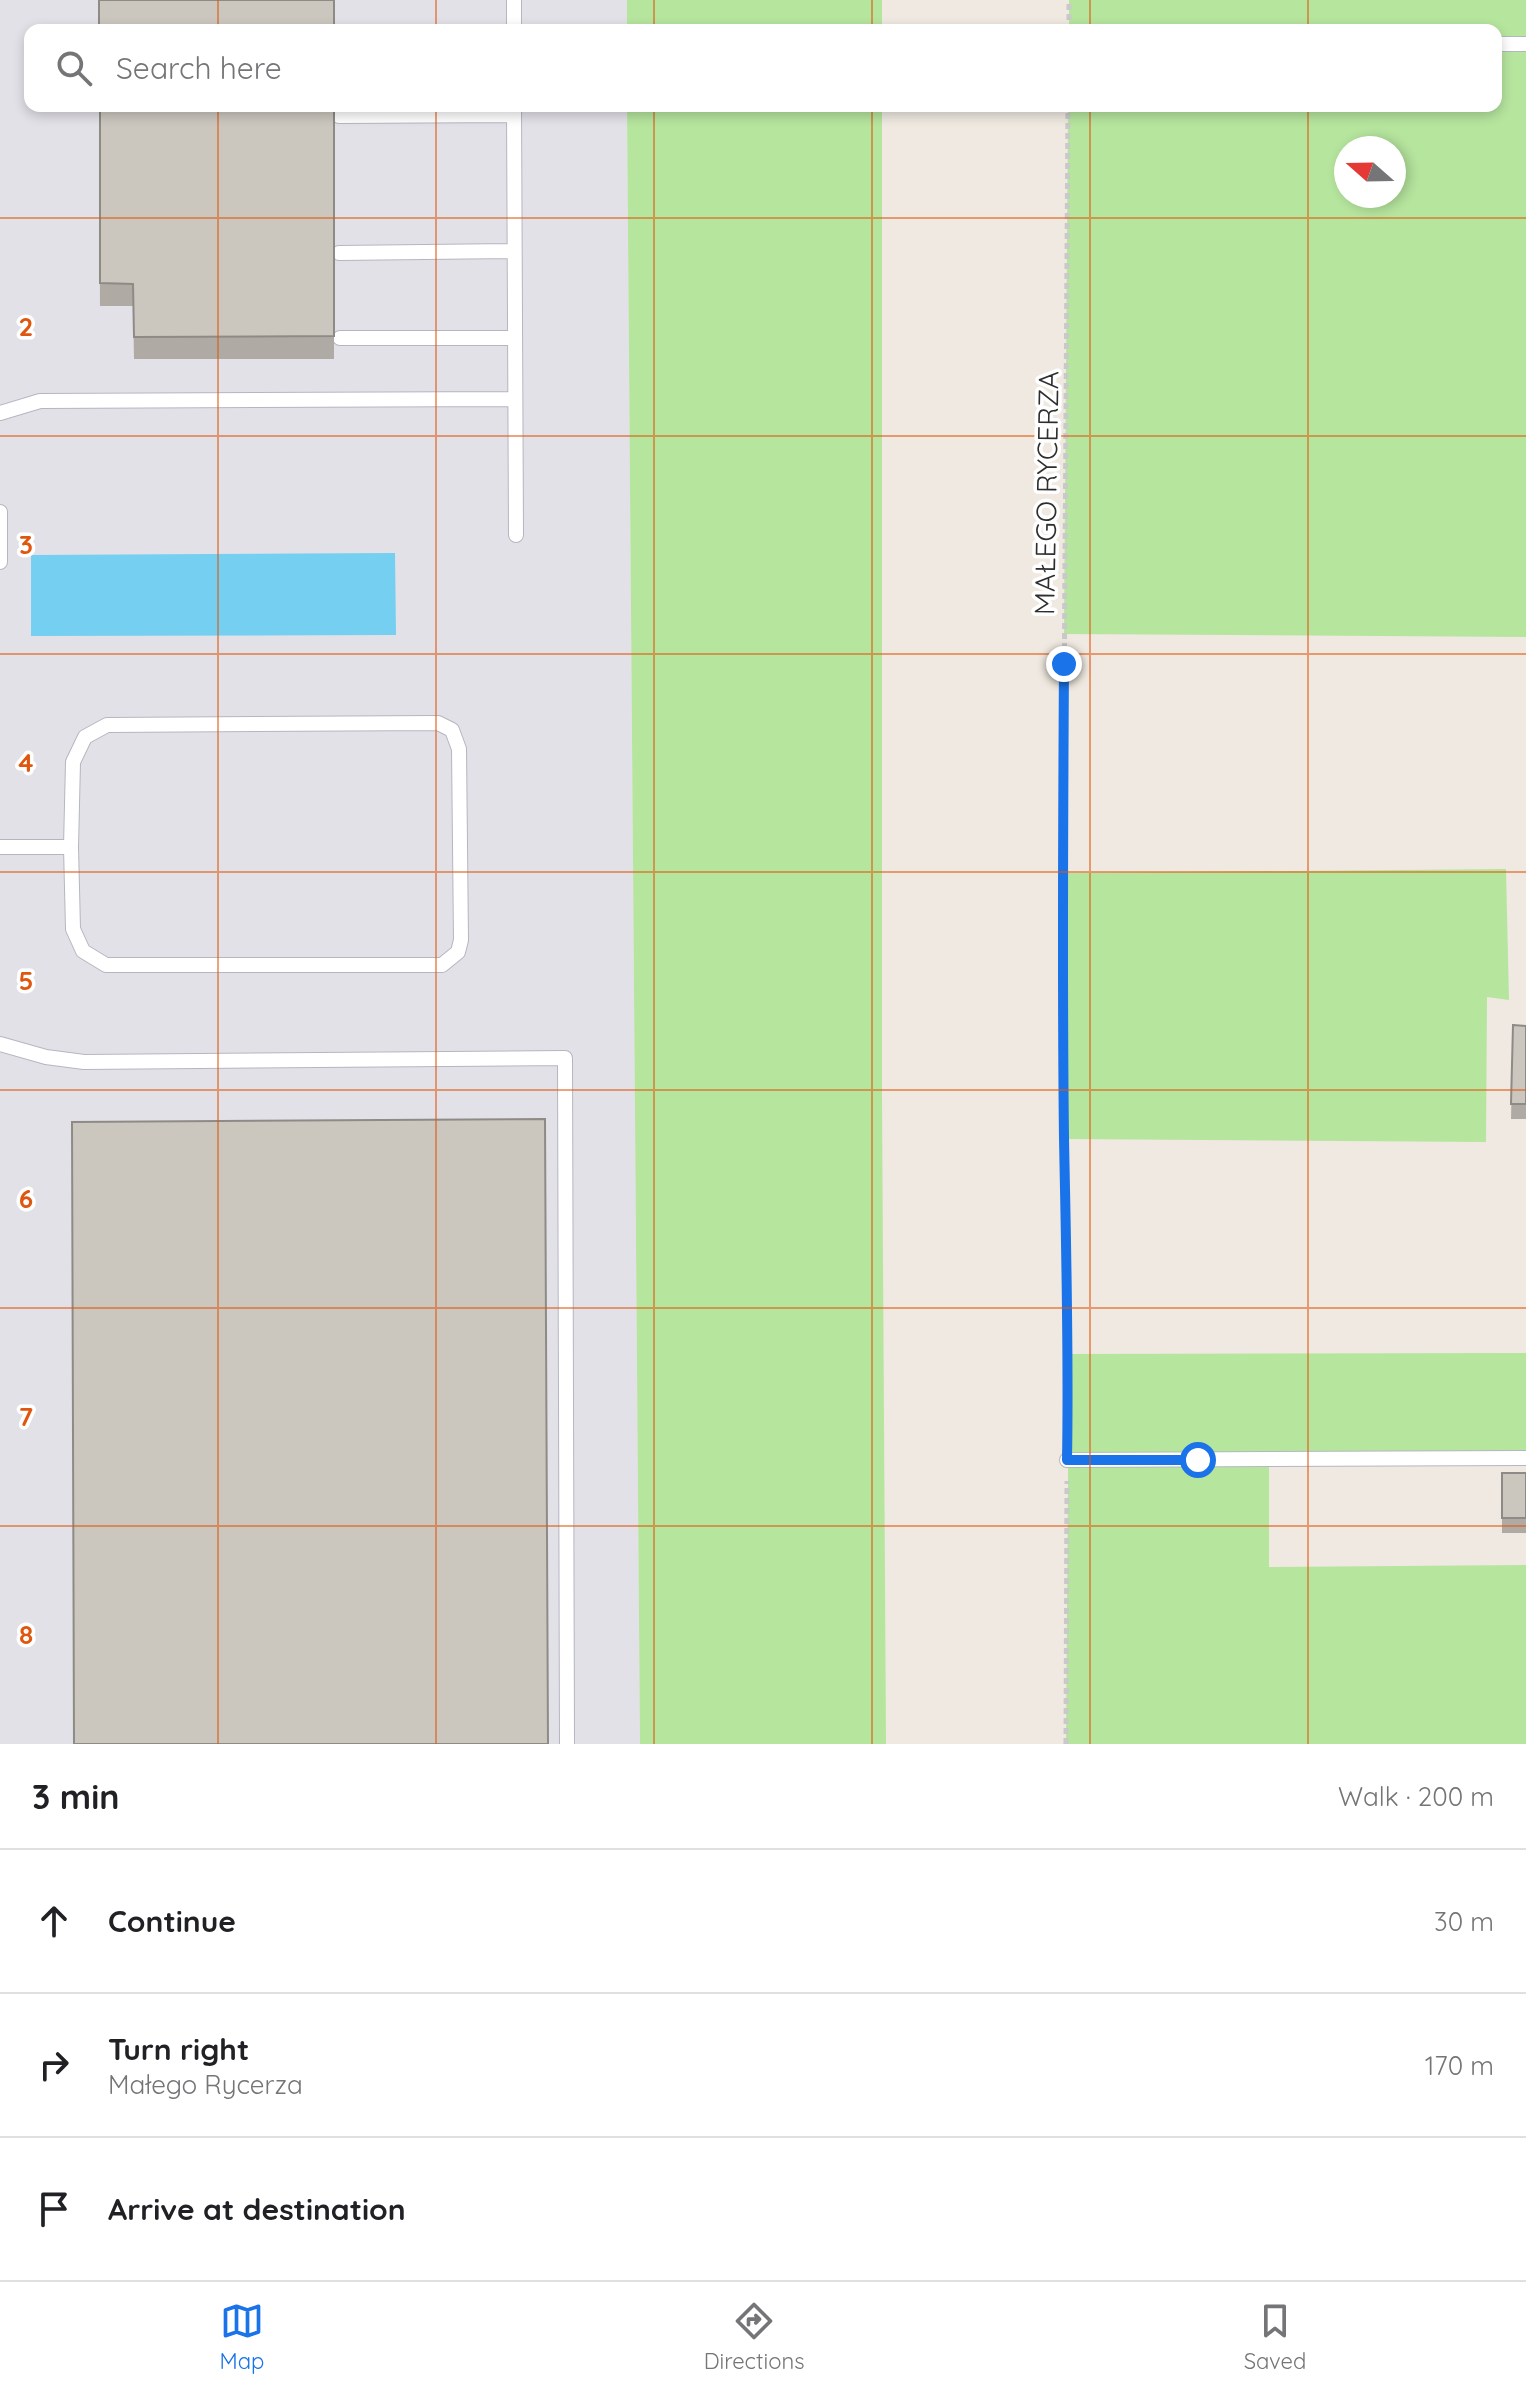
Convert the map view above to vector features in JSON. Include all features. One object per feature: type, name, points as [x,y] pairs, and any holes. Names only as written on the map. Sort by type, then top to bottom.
[{"type":"lane","points":[[514,0],[514,24]]},
{"type":"lane","points":[[1502,44],[1526,44]]},
{"type":"lane","points":[[339,116],[456,112]]},
{"type":"lane","points":[[514,112],[516,535]]},
{"type":"lane","points":[[339,253],[514,251]]},
{"type":"lane","points":[[340,338],[515,338]]},
{"type":"lane","points":[[0,413],[40,401],[515,399]]},
{"type":"lane","points":[[0,512],[0,562]]},
{"type":"lane","points":[[438,723],[452,730],[459,749],[461,940],[458,952],[442,965],[106,965],[83,951],[73,929],[71,847],[73,762],[85,737],[107,725],[438,723]]},
{"type":"lane","points":[[0,847],[71,847]]},
{"type":"lane","points":[[0,1044],[46,1057],[84,1062],[565,1058],[567,1744]]},
{"type":"lane","points":[[1067,1460],[1526,1458]]},
{"type":"path","points":[[1069,0],[1069,24]]},
{"type":"path","name":"MAŁEGO RYCERZA","points":[[1066,1744],[1069,1354],[1063,873],[1068,112]]},
{"type":"shaded area","points":[[0,0],[627,0],[627,24],[24,24],[24,112],[627,112],[640,1744],[0,1744]]},
{"type":"green space","points":[[627,0],[882,0],[882,24],[627,24]]},
{"type":"green space","points":[[1069,0],[1526,0],[1526,637],[1064,634],[1068,112],[1502,112],[1502,24],[1069,24]]},
{"type":"green space","points":[[627,112],[882,112],[882,1099],[886,1744],[640,1744]]},
{"type":"green space","points":[[1506,869],[1509,1000],[1487,997],[1486,1142],[1064,1139],[1063,873]]},
{"type":"green space","points":[[1526,1353],[1526,1458],[1269,1459],[1269,1567],[1526,1565],[1526,1744],[1066,1744],[1069,1354]]},
{"type":"water","points":[[395,553],[396,635],[31,636],[31,555]]},
{"type":"building","points":[[99,0],[334,0],[334,24],[99,24]]},
{"type":"building","points":[[100,112],[334,112],[334,336],[134,337],[133,284],[100,283]]},
{"type":"building","points":[[1513,1025],[1526,1026],[1526,1104],[1511,1104]]},
{"type":"building","points":[[545,1119],[548,1744],[74,1744],[72,1122]]},
{"type":"building","points":[[1502,1473],[1526,1473],[1526,1518],[1502,1518]]},
{"type":"route","points":[[1064,664],[1067,1460],[1198,1460]]}]
